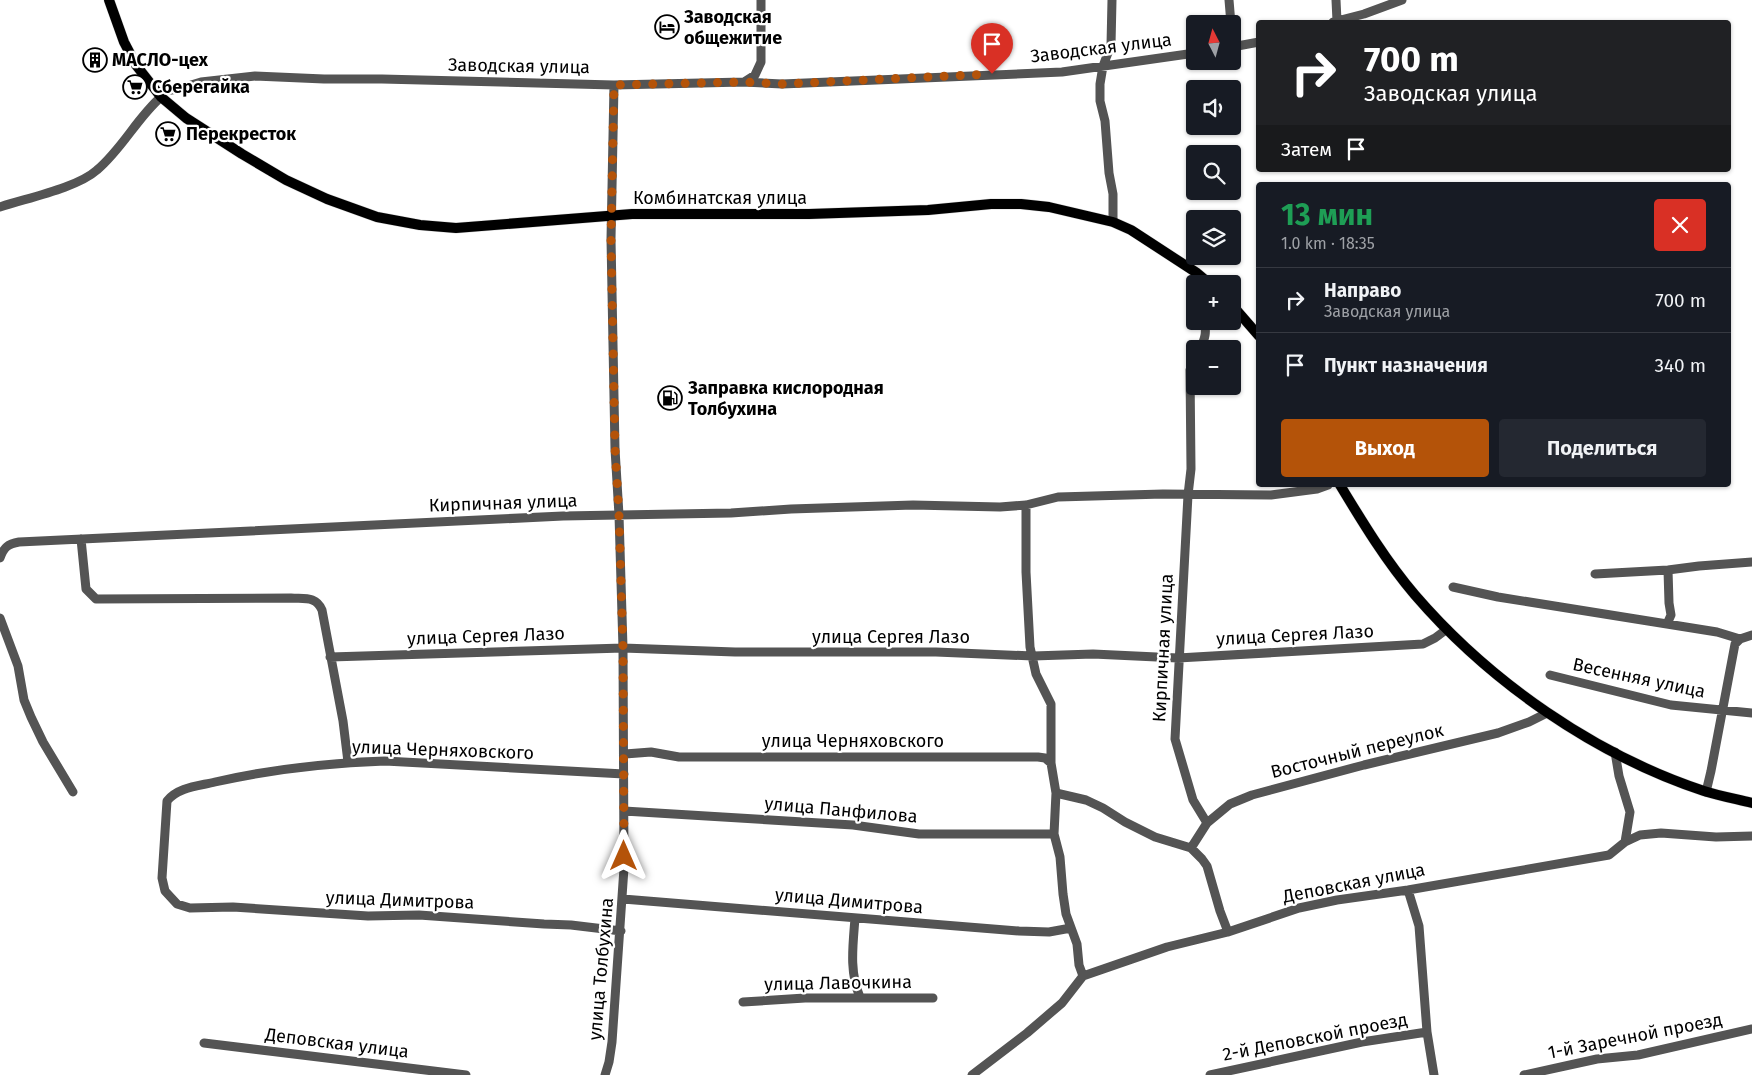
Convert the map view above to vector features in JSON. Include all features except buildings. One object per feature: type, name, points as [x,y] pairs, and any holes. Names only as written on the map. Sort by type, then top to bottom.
[{"type":"main road","points":[[109,0],[124,42],[136,65],[159,94]]},
{"type":"main road","name":"Комбинатская улица","points":[[159,94],[186,118],[286,180],[327,199],[377,217],[420,226],[456,228],[632,214],[858,212],[928,210],[990,204],[1014,204],[1049,207],[1113,222],[1131,230],[1196,275]]},
{"type":"main road","points":[[1241,315],[1256,333]]},
{"type":"main road","points":[[1341,487],[1384,555],[1415,595],[1486,667],[1547,713],[1615,752],[1670,779],[1706,792],[1752,803]]},
{"type":"street","points":[[744,82],[755,75],[761,62],[761,0]]},
{"type":"street","points":[[1112,0],[1111,45],[1103,66],[1100,101],[1105,120],[1109,173],[1113,194],[1113,222]]},
{"type":"street","points":[[1229,0],[1230,15]]},
{"type":"street","points":[[1335,20],[1336,0]]},
{"type":"street","points":[[1342,20],[1402,0]]},
{"type":"street","points":[[1241,45],[1256,43]]},
{"type":"street","name":"Заводская улица","points":[[159,94],[201,82],[255,76],[614,85],[744,82],[782,84],[1062,72],[1186,54]]},
{"type":"street","name":"улица Толбухина","points":[[605,1075],[612,1042],[623,899],[625,754],[619,515],[615,448],[611,216],[614,85]]},
{"type":"street","points":[[0,207],[81,182],[110,157],[154,103],[159,94]]},
{"type":"street","name":"Кирпичная улица","points":[[1190,395],[1191,469],[1178,658],[1175,739],[1193,800],[1207,823]]},
{"type":"street","points":[[1188,495],[1271,495],[1322,487]]},
{"type":"street","name":"Кирпичная улица","points":[[0,558],[3,549],[10,543],[19,542],[515,518],[731,513],[913,505],[989,508],[1026,504],[1058,497],[1088,495],[1188,495]]},
{"type":"street","points":[[972,1075],[1027,1033],[1062,1003],[1084,976],[1079,965],[1077,944],[1066,914],[1060,857],[1054,834],[1056,793],[1051,763],[1051,704],[1036,674],[1030,647],[1026,572],[1026,504]]},
{"type":"street","points":[[81,539],[86,589],[96,599],[291,598],[314,600],[319,603],[322,610],[343,720],[348,762]]},
{"type":"street","points":[[1595,574],[1668,570],[1752,562]]},
{"type":"street","points":[[1667,624],[1671,615],[1668,595],[1668,570]]},
{"type":"street","points":[[1453,587],[1498,597],[1728,634],[1740,639]]},
{"type":"street","points":[[0,618],[18,666],[24,700],[31,717],[42,742],[73,792]]},
{"type":"street","name":"улица Сергея Лазо","points":[[330,657],[623,648],[735,652],[936,652],[1033,656],[1093,654],[1178,658],[1423,644],[1448,629]]},
{"type":"street","points":[[1706,792],[1735,644],[1740,639],[1752,635]]},
{"type":"street","name":"Весенняя улица","points":[[1550,675],[1671,705],[1723,711],[1752,712]]},
{"type":"street","name":"Восточный переулок","points":[[1207,823],[1230,804],[1252,795],[1364,765],[1498,733],[1529,722],[1547,713]]},
{"type":"street","name":"улица Черняховского","points":[[625,754],[651,752],[679,757],[1038,757],[1045,758],[1051,763]]},
{"type":"street","points":[[1615,752],[1619,776],[1630,812],[1625,842]]},
{"type":"street","name":"улица Черняховского","points":[[177,904],[165,891],[162,878],[167,801],[172,795],[184,789],[282,769],[348,762],[385,761],[624,774]]},
{"type":"street","points":[[1056,793],[1086,800],[1155,837],[1191,848],[1207,866],[1228,932]]},
{"type":"street","name":"улица Панфилова","points":[[624,811],[853,825],[919,834],[1054,834]]},
{"type":"street","points":[[1191,848],[1207,823]]},
{"type":"street","name":"Деповская улица","points":[[1084,976],[1166,948],[1228,932],[1299,908],[1609,855],[1625,842],[1640,835],[1661,833],[1716,837],[1752,836]]},
{"type":"street","points":[[1408,890],[1419,926],[1426,1032],[1434,1075]]},
{"type":"street","name":"улица Димитрова","points":[[623,899],[1019,931],[1049,932],[1071,928]]},
{"type":"street","name":"улица Димитрова","points":[[177,904],[190,908],[234,908],[368,916],[419,915],[571,925],[621,931]]},
{"type":"street","points":[[855,918],[852,977],[860,998]]},
{"type":"street","name":"улица Лавочкина","points":[[743,1002],[805,998],[933,998]]},
{"type":"street","name":"1-й Заречной проезд","points":[[1524,1075],[1597,1059],[1638,1055],[1752,1029]]},
{"type":"street","name":"2-й Деповской проезд","points":[[1210,1075],[1362,1042],[1426,1032]]},
{"type":"street","name":"Деповская улица","points":[[204,1043],[466,1075]]},
{"type":"place","name":"Заводская общежитие","points":[[667,27]]},
{"type":"place","name":"МАСЛО-цех","points":[[95,60]]},
{"type":"place","name":"Сберегайка","points":[[135,87]]},
{"type":"place","name":"Перекресток","points":[[168,134]]},
{"type":"place","name":"Заправка кислородная Толбухина","points":[[670,398]]},
{"type":"route","points":[[624,856],[623,648],[615,448],[611,239],[614,85],[744,82],[782,84],[992,74]]}]
